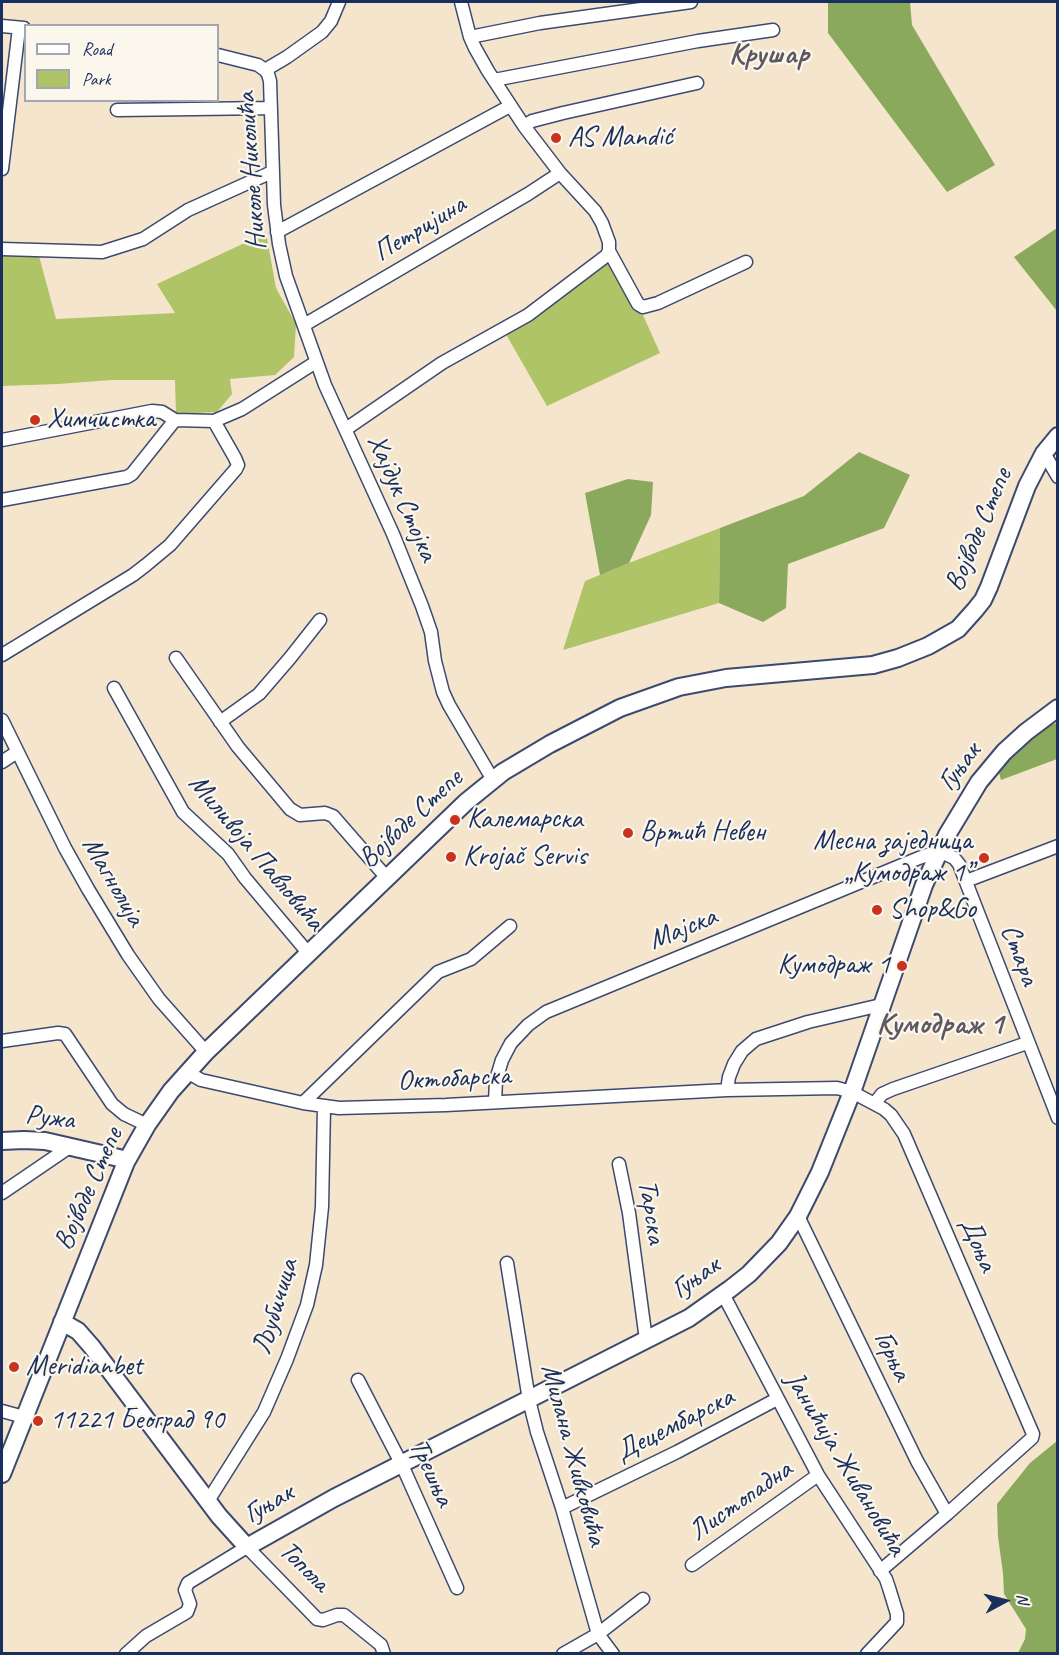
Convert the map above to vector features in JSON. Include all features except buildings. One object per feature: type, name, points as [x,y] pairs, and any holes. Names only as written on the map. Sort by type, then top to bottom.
[{"type":"street","points":[[219,55],[258,65],[265,69],[287,57],[322,32],[331,21],[339,2]]},
{"type":"street","points":[[461,2],[475,48],[524,126],[602,222],[609,242],[609,251],[639,304],[643,307],[658,303],[746,262]]},
{"type":"street","points":[[470,37],[540,23],[691,2]]},
{"type":"street","points":[[2,26],[22,28],[2,169]]},
{"type":"street","points":[[494,80],[698,41],[773,30]]},
{"type":"street","name":"Николе Николића","points":[[265,69],[270,81],[274,206],[286,276],[325,385],[346,429]]},
{"type":"street","points":[[524,126],[563,113],[697,83]]},
{"type":"street","points":[[277,232],[510,106]]},
{"type":"street","points":[[117,110],[270,108]]},
{"type":"street","points":[[2,249],[102,252],[143,239],[188,210],[272,172]]},
{"type":"street","name":"Петријина","points":[[304,326],[560,173]]},
{"type":"street","name":"Хајдук Стојка","points":[[493,780],[443,692],[431,633],[422,606],[346,429],[442,363],[528,315],[601,261],[609,251]]},
{"type":"street","points":[[2,440],[152,411],[162,412],[175,420],[214,421],[243,409],[316,362]]},
{"type":"street","points":[[2,500],[127,477],[132,474],[175,420]]},
{"type":"street","points":[[2,655],[133,574],[170,544],[236,470],[237,461],[214,421]]},
{"type":"street","name":"Војводе Степе","points":[[2,1474],[126,1162],[147,1125],[171,1091],[206,1052],[466,802],[516,764],[620,708],[662,692],[694,683],[726,678],[873,664],[898,658],[958,629],[983,600],[1020,503],[1044,453],[1058,436]]},
{"type":"street","name":"Војводе Степе","points":[[1044,453],[1058,477]]},
{"type":"street","points":[[220,722],[259,694],[320,620]]},
{"type":"street","points":[[176,658],[220,722],[269,786],[290,809],[300,815],[322,813],[333,816],[387,878]]},
{"type":"street","name":"Миливоја Павловића","points":[[114,688],[183,812],[228,854],[245,878],[309,954]]},
{"type":"street","name":"Гуњак","points":[[126,1653],[146,1636],[187,1612],[190,1604],[184,1590],[188,1583],[334,1498],[688,1318],[756,1267],[779,1242],[798,1216],[820,1172],[852,1092],[924,885],[962,808],[979,782],[1004,752],[1033,726],[1058,708]]},
{"type":"street","name":"Магнолија","points":[[2,720],[65,849],[128,955],[159,999],[206,1052]]},
{"type":"street","points":[[2,762],[17,752]]},
{"type":"street","points":[[966,881],[1058,846]]},
{"type":"street","name":"Стара","points":[[939,851],[954,858],[966,881],[1027,1043],[1055,1102],[1058,1119]]},
{"type":"street","name":"Мајска","points":[[495,1102],[496,1080],[502,1060],[511,1043],[528,1025],[546,1012],[939,851]]},
{"type":"street","points":[[303,1103],[431,978],[443,969],[471,959],[510,926]]},
{"type":"street","points":[[727,1090],[734,1064],[742,1051],[756,1039],[808,1022],[881,1005]]},
{"type":"street","points":[[2,1041],[65,1034],[112,1104],[124,1114],[147,1125]]},
{"type":"street","points":[[875,1103],[885,1092],[1027,1043]]},
{"type":"street","name":"Октобарска","points":[[187,1072],[201,1080],[303,1103],[339,1108],[727,1090],[837,1088],[852,1092]]},
{"type":"street","name":"Доња","points":[[852,1092],[875,1103],[891,1115],[904,1134],[1032,1429],[1032,1438],[947,1514]]},
{"type":"street","name":"Љубичица","points":[[208,1501],[264,1412],[307,1305],[315,1265],[322,1207],[324,1107]]},
{"type":"street","name":"Ружа","points":[[2,1141],[36,1140],[71,1146],[119,1158],[126,1162]]},
{"type":"street","points":[[2,1193],[71,1146]]},
{"type":"street","name":"Тарска","points":[[619,1164],[629,1213],[646,1340]]},
{"type":"street","name":"Горња","points":[[798,1216],[917,1461],[947,1514]]},
{"type":"street","name":"Милана Живковића","points":[[507,1263],[529,1400],[537,1432],[562,1508],[598,1634],[613,1653]]},
{"type":"street","name":"Јанићија Живановића","points":[[723,1294],[818,1475],[890,1588],[897,1622],[867,1653]]},
{"type":"street","name":"Топола","points":[[62,1322],[78,1331],[92,1347],[208,1501],[247,1547],[317,1619],[323,1620],[336,1615],[344,1615],[381,1645],[384,1653]]},
{"type":"street","name":"Трешња","points":[[358,1380],[402,1465],[457,1588]]},
{"type":"street","name":"Децембарска","points":[[562,1508],[677,1452],[777,1399]]},
{"type":"street","points":[[2,1411],[24,1417]]},
{"type":"street","name":"Листопадна","points":[[692,1565],[818,1475]]},
{"type":"street","points":[[880,1570],[947,1514]]},
{"type":"street","points":[[563,1653],[598,1634],[643,1599]]},
{"type":"green space","points":[[828,2],[910,2],[912,25],[995,165],[947,192],[828,33]]},
{"type":"green space","points":[[1057,228],[1057,311],[1014,257]]},
{"type":"green space","points":[[266,233],[276,288],[296,324],[294,357],[275,375],[230,379],[232,394],[217,412],[176,414],[175,380],[112,380],[2,386],[2,255],[39,256],[56,319],[175,313],[157,284]]},
{"type":"green space","points":[[606,256],[638,304],[660,353],[547,406],[503,329]]},
{"type":"green space","points":[[859,452],[910,475],[884,528],[788,564],[786,608],[763,622],[719,603],[720,528],[804,496]]},
{"type":"green space","points":[[628,479],[653,482],[651,515],[629,563],[600,575],[585,493]]},
{"type":"green space","points":[[720,528],[719,603],[563,650],[585,581]]},
{"type":"green space","points":[[1057,723],[1057,759],[1001,780],[998,769],[1043,727]]},
{"type":"green space","points":[[1057,1441],[1057,1653],[1018,1653],[1025,1639],[1026,1629],[1004,1594],[997,1504],[1030,1463]]},
{"type":"place","name":"AS Mandić","points":[[556,138]]},
{"type":"place","name":"Химчистка","points":[[35,420]]},
{"type":"place","name":"Калемарска","points":[[455,820]]},
{"type":"place","name":"Вртић Невен","points":[[628,833]]},
{"type":"place","name":"Krojač Servis","points":[[451,857]]},
{"type":"place","name":"Месна заједница „Кумодраж 1”","points":[[984,858]]},
{"type":"place","name":"Shop&Go","points":[[877,910]]},
{"type":"place","name":"Кумодраж 1","points":[[902,966]]},
{"type":"place","name":"Meridianbet","points":[[14,1367]]},
{"type":"place","name":"11221 Београд 90","points":[[38,1421]]},
{"type":"district","name":"Крушар","points":[[769,55]]},
{"type":"district","name":"Кумодраж 1","points":[[940,1025]]}]
